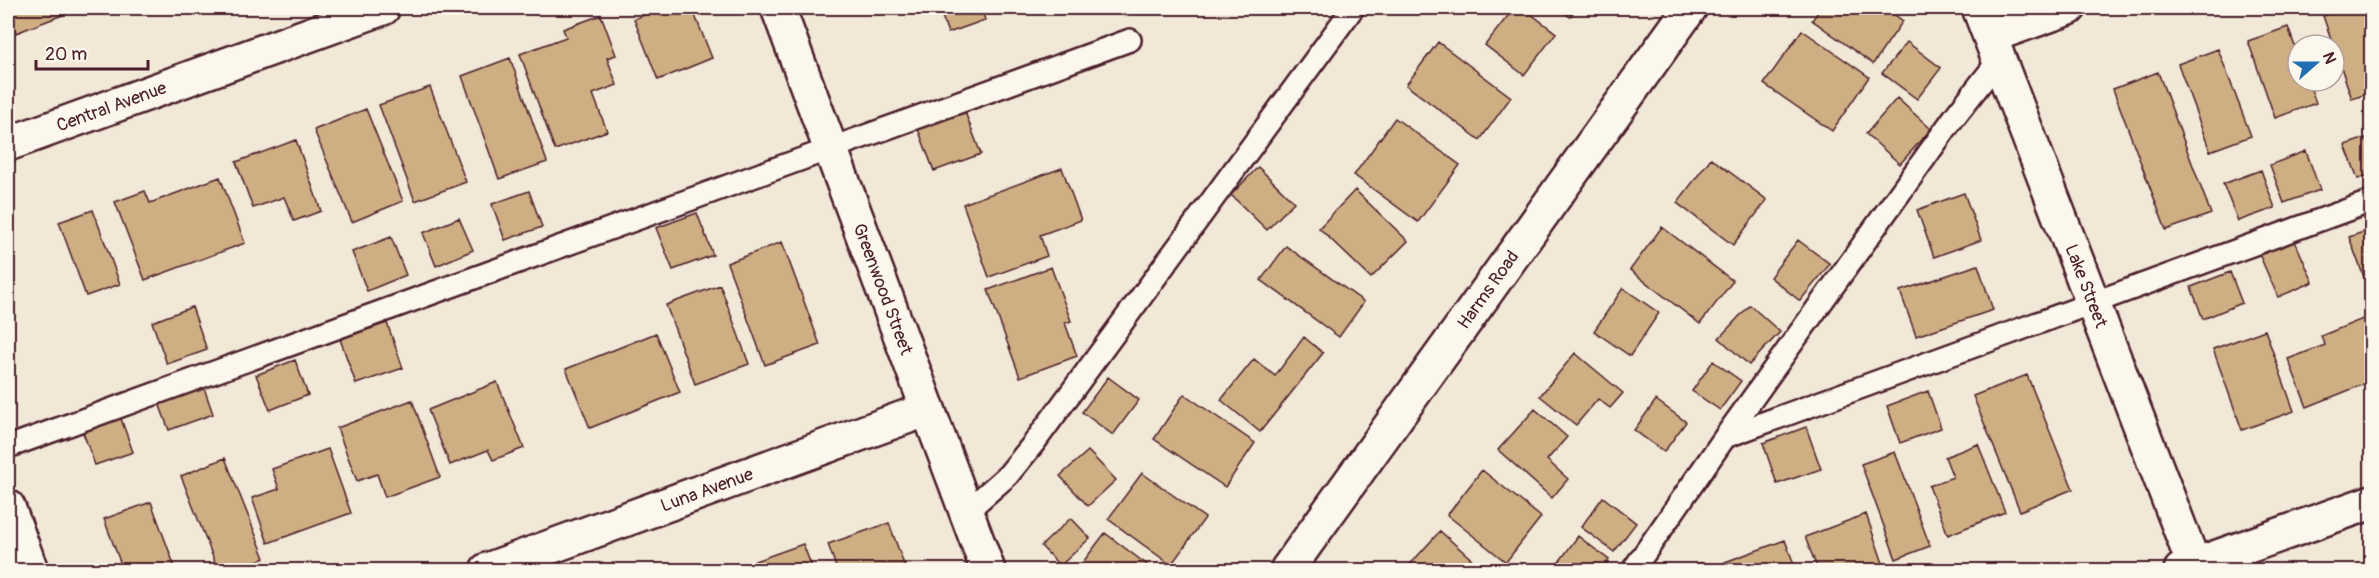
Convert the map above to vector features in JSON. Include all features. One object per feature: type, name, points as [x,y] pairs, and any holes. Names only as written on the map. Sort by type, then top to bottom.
[{"type":"street","name":"Central Avenue","points":[[8,144],[383,8]]},
{"type":"street","name":"Greenwood Street","points":[[778,8],[988,570]]},
{"type":"street","name":"Harms Road","points":[[1287,570],[1690,8]]},
{"type":"street","points":[[1990,35],[2069,8]]},
{"type":"street","name":"Lake Street","points":[[1990,35],[2093,302],[2190,569]]},
{"type":"street","name":"Luna Avenue","points":[[487,570],[928,409]]},
{"type":"street","points":[[2190,569],[2372,502]]},
{"type":"street","points":[[8,507],[31,570]]},
{"type":"lane","points":[[966,513],[1008,475],[1034,443],[1353,8]]},
{"type":"lane","points":[[1633,570],[1725,437],[1955,116],[1990,35]]},
{"type":"lane","points":[[8,447],[1131,39]]},
{"type":"lane","points":[[1725,437],[2372,201]]},
{"type":"building","points":[[8,8],[62,8],[65,14],[16,33]]},
{"type":"building","points":[[662,8],[692,8],[712,58],[658,80],[634,19]]},
{"type":"building","points":[[939,8],[981,8],[985,20],[948,33]]},
{"type":"building","points":[[1514,8],[1523,8],[1556,33],[1524,75],[1485,45]]},
{"type":"building","points":[[1557,8],[1576,8],[1570,17]]},
{"type":"building","points":[[1821,8],[1885,8],[1903,21],[1873,64],[1812,20]]},
{"type":"building","points":[[2346,8],[2365,8],[2372,25],[2372,92],[2352,99],[2346,82],[2346,33],[2329,33],[2323,16]]},
{"type":"building","points":[[601,15],[616,55],[607,58],[617,85],[593,94],[607,131],[555,150],[520,54],[566,37],[563,29]]},
{"type":"building","points":[[2288,27],[2290,33],[2286,33],[2286,93],[2312,93],[2316,103],[2275,118],[2248,41]]},
{"type":"building","points":[[1802,30],[1869,77],[1832,131],[1764,84]]},
{"type":"building","points":[[1438,42],[1511,97],[1480,140],[1406,85]]},
{"type":"building","points":[[1907,42],[1941,68],[1917,99],[1882,73]]},
{"type":"building","points":[[2218,49],[2251,136],[2210,151],[2178,64]]},
{"type":"building","points":[[510,58],[547,162],[499,179],[462,76]]},
{"type":"building","points":[[2158,72],[2211,214],[2166,230],[2113,89]]},
{"type":"building","points":[[430,87],[466,182],[415,201],[379,105]]},
{"type":"building","points":[[1897,98],[1931,129],[1900,164],[1866,134]]},
{"type":"building","points":[[366,109],[403,201],[352,222],[314,130]]},
{"type":"building","points":[[965,112],[981,154],[934,171],[918,129]]},
{"type":"building","points":[[1395,118],[1460,165],[1418,222],[1354,175]]},
{"type":"building","points":[[2372,136],[2372,174],[2358,179],[2345,145]]},
{"type":"building","points":[[296,140],[321,211],[294,221],[284,197],[253,208],[236,162]]},
{"type":"building","points":[[2306,151],[2320,190],[2284,203],[2270,165]]},
{"type":"building","points":[[1711,158],[1767,200],[1733,245],[1677,203]]},
{"type":"building","points":[[1258,167],[1294,202],[1267,230],[1231,195]]},
{"type":"building","points":[[1062,168],[1081,220],[1040,235],[1047,256],[989,277],[963,204]]},
{"type":"building","points":[[2261,170],[2275,208],[2238,221],[2223,184]]},
{"type":"building","points":[[220,177],[245,243],[145,280],[115,202],[145,191],[150,203]]},
{"type":"building","points":[[1355,190],[1408,241],[1371,278],[1319,228]]},
{"type":"building","points":[[529,191],[542,227],[505,240],[492,204]]},
{"type":"building","points":[[1964,193],[1981,240],[1934,257],[1917,210]]},
{"type":"building","points":[[93,210],[120,284],[86,296],[59,222]]},
{"type":"building","points":[[697,213],[713,255],[673,270],[656,228]]},
{"type":"building","points":[[459,218],[473,250],[436,266],[423,233]]},
{"type":"building","points":[[1662,227],[1733,281],[1700,324],[1630,270]]},
{"type":"building","points":[[2372,229],[2372,277],[2365,280],[2349,237]]},
{"type":"building","points":[[391,237],[406,275],[367,291],[352,252]]},
{"type":"building","points":[[2294,239],[2313,282],[2278,297],[2259,254]]},
{"type":"building","points":[[1798,240],[1830,264],[1800,301],[1770,277]]},
{"type":"building","points":[[782,242],[820,345],[765,365],[727,263]]},
{"type":"building","points":[[1286,246],[1364,302],[1339,337],[1261,280]]},
{"type":"building","points":[[1978,265],[1993,310],[1916,336],[1900,291]]},
{"type":"building","points":[[1051,267],[1071,321],[1065,323],[1077,356],[1020,377],[988,290]]},
{"type":"building","points":[[2230,272],[2242,303],[2203,319],[2191,287]]},
{"type":"building","points":[[720,285],[749,364],[695,384],[666,305]]},
{"type":"building","points":[[1623,288],[1659,313],[1630,356],[1594,331]]},
{"type":"building","points":[[1750,305],[1780,332],[1749,365],[1719,338]]},
{"type":"building","points":[[192,307],[207,350],[167,364],[152,322]]},
{"type":"building","points":[[2370,316],[2372,381],[2307,407],[2288,359],[2325,345],[2321,336]]},
{"type":"building","points":[[387,323],[403,368],[356,384],[340,339]]},
{"type":"building","points":[[2265,330],[2294,411],[2242,430],[2213,349]]},
{"type":"building","points":[[656,333],[680,392],[590,428],[566,369]]},
{"type":"building","points":[[1304,337],[1323,353],[1260,432],[1221,400],[1254,359],[1275,376]]},
{"type":"building","points":[[1575,353],[1623,393],[1610,408],[1598,399],[1576,425],[1540,396]]},
{"type":"building","points":[[295,360],[308,395],[270,410],[256,375]]},
{"type":"building","points":[[1713,361],[1741,381],[1720,410],[1692,391]]},
{"type":"building","points":[[2027,375],[2073,489],[2020,511],[1973,396]]},
{"type":"building","points":[[1108,377],[1139,400],[1113,435],[1082,412]]},
{"type":"building","points":[[202,382],[213,414],[169,430],[157,398]]},
{"type":"building","points":[[497,382],[524,448],[493,460],[488,450],[450,465],[428,410]]},
{"type":"building","points":[[1928,391],[1941,428],[1900,443],[1887,406]]},
{"type":"building","points":[[1184,394],[1255,443],[1225,487],[1154,439]]},
{"type":"building","points":[[412,400],[440,477],[385,497],[377,474],[357,481],[337,428]]},
{"type":"building","points":[[1656,400],[1686,422],[1664,452],[1634,430]]},
{"type":"building","points":[[1535,409],[1567,437],[1547,460],[1568,479],[1552,498],[1498,450]]},
{"type":"building","points":[[120,416],[133,452],[95,465],[82,430]]},
{"type":"building","points":[[1806,427],[1821,469],[1777,484],[1763,443]]},
{"type":"building","points":[[1978,444],[2005,512],[1948,535],[1929,486],[1953,477],[1945,457]]},
{"type":"building","points":[[328,449],[351,513],[268,543],[252,498],[279,489],[272,469]]},
{"type":"building","points":[[1088,451],[1116,480],[1088,506],[1060,476]]},
{"type":"building","points":[[1895,452],[1930,546],[1896,559],[1861,464]]},
{"type":"building","points":[[225,458],[265,558],[233,570],[218,570],[181,476]]},
{"type":"building","points":[[1482,470],[1541,517],[1506,562],[1447,515]]},
{"type":"building","points":[[1142,473],[1205,518],[1171,565],[1108,519]]},
{"type":"building","points":[[1603,497],[1636,523],[1614,552],[1581,527]]},
{"type":"building","points":[[151,502],[176,570],[123,570],[104,519]]},
{"type":"building","points":[[1866,514],[1884,566],[1872,570],[1818,570],[1805,537]]},
{"type":"building","points":[[1071,518],[1090,538],[1060,566],[1041,546]]},
{"type":"building","points":[[889,523],[906,570],[837,570],[828,544]]},
{"type":"building","points":[[1440,531],[1477,564],[1471,570],[1405,570]]},
{"type":"building","points":[[1105,533],[1154,570],[1077,570]]},
{"type":"building","points":[[1578,536],[1609,560],[1601,570],[1562,570],[1556,566]]},
{"type":"building","points":[[1785,540],[1796,570],[1729,570],[1725,562]]},
{"type":"building","points":[[803,544],[813,570],[759,570],[755,561]]},
{"type":"building","points":[[1701,563],[1704,570],[1680,570]]}]
